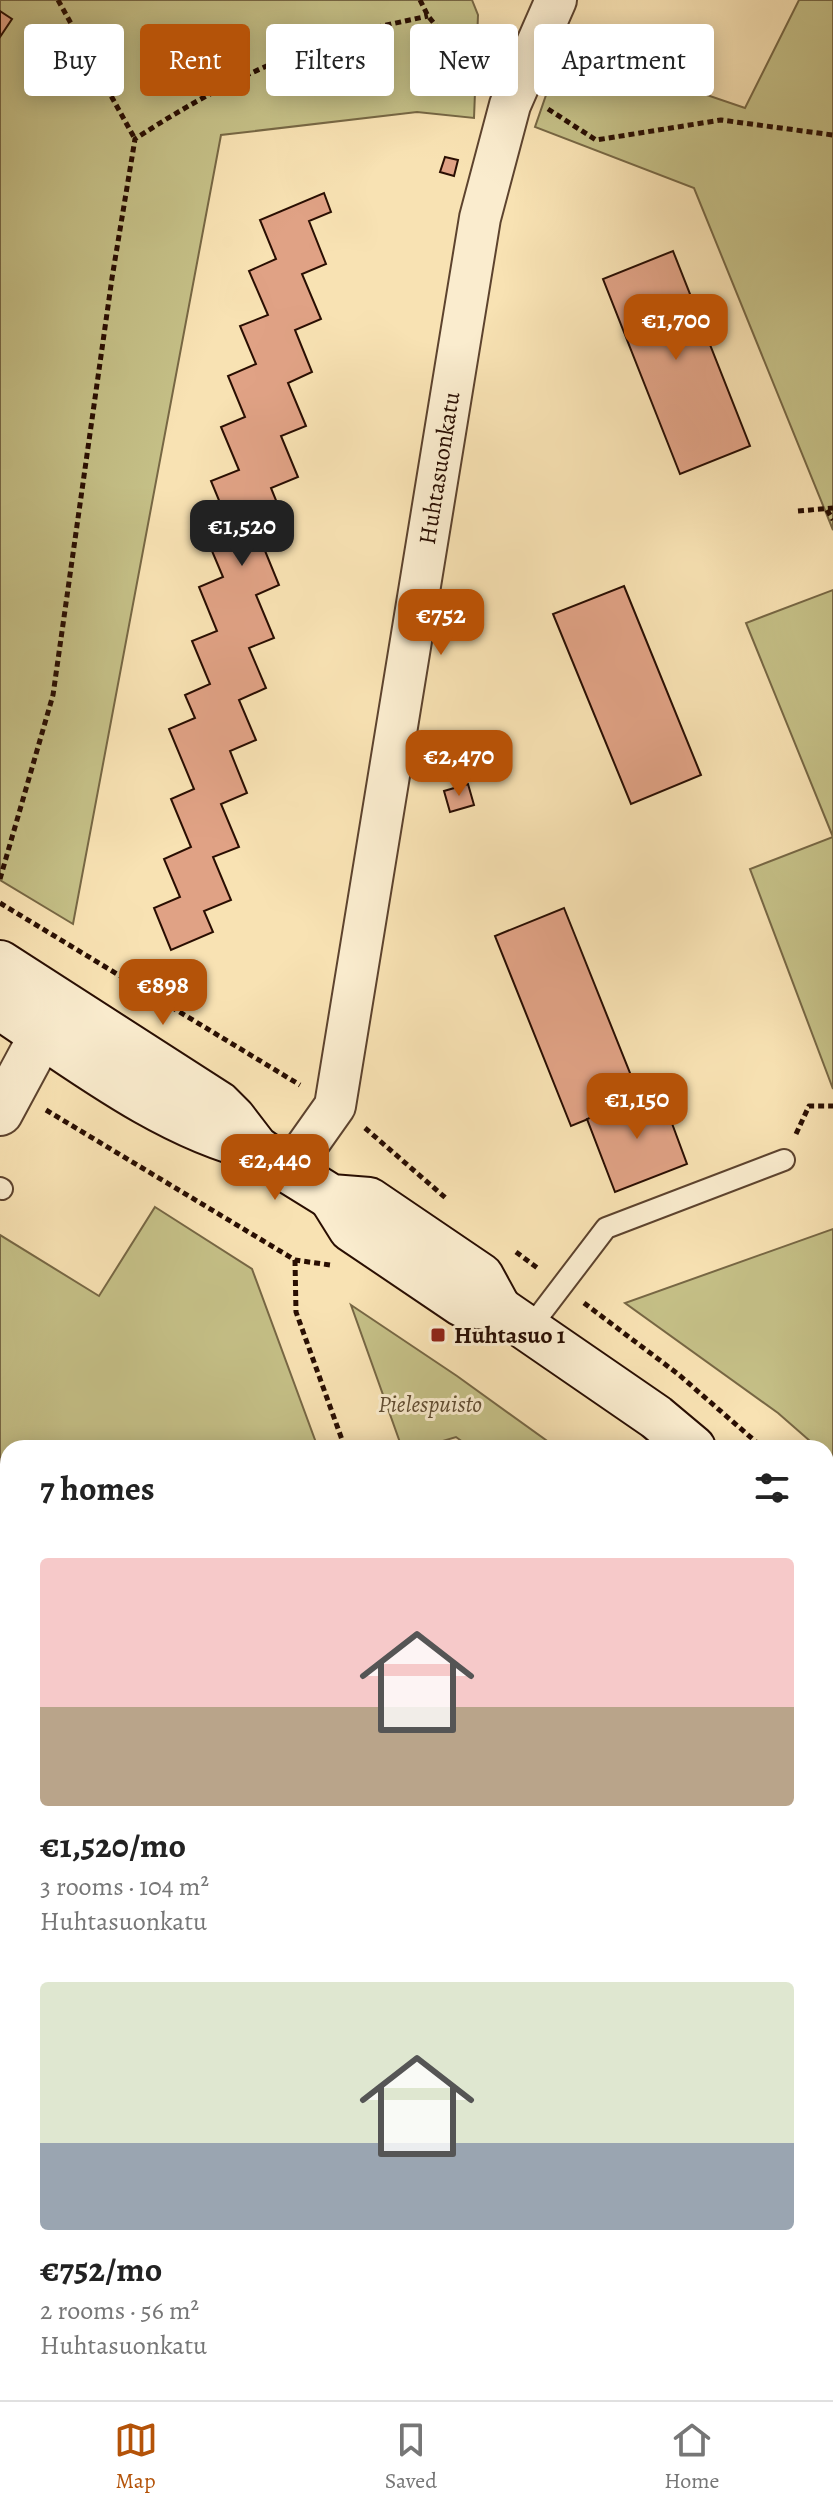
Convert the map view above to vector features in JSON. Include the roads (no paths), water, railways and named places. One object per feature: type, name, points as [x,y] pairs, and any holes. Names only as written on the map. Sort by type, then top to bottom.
[{"type":"main road","points":[[0,963],[20,1018],[6,1101]]},
{"type":"main road","points":[[20,1018],[161,1112],[273,1159],[331,1197],[369,1200],[481,1276],[514,1319],[656,1417],[683,1440]]},
{"type":"street","name":"Huhtasuonkatu","points":[[273,1159],[335,1106],[480,218],[528,106],[556,0]]},
{"type":"lane","points":[[514,1319],[606,1228],[784,1160]]},
{"type":"place","name":"Huhtasuo 1","points":[[438,1335]]},
{"type":"park label","name":"Pielespuisto","points":[[430,1404]]}]
